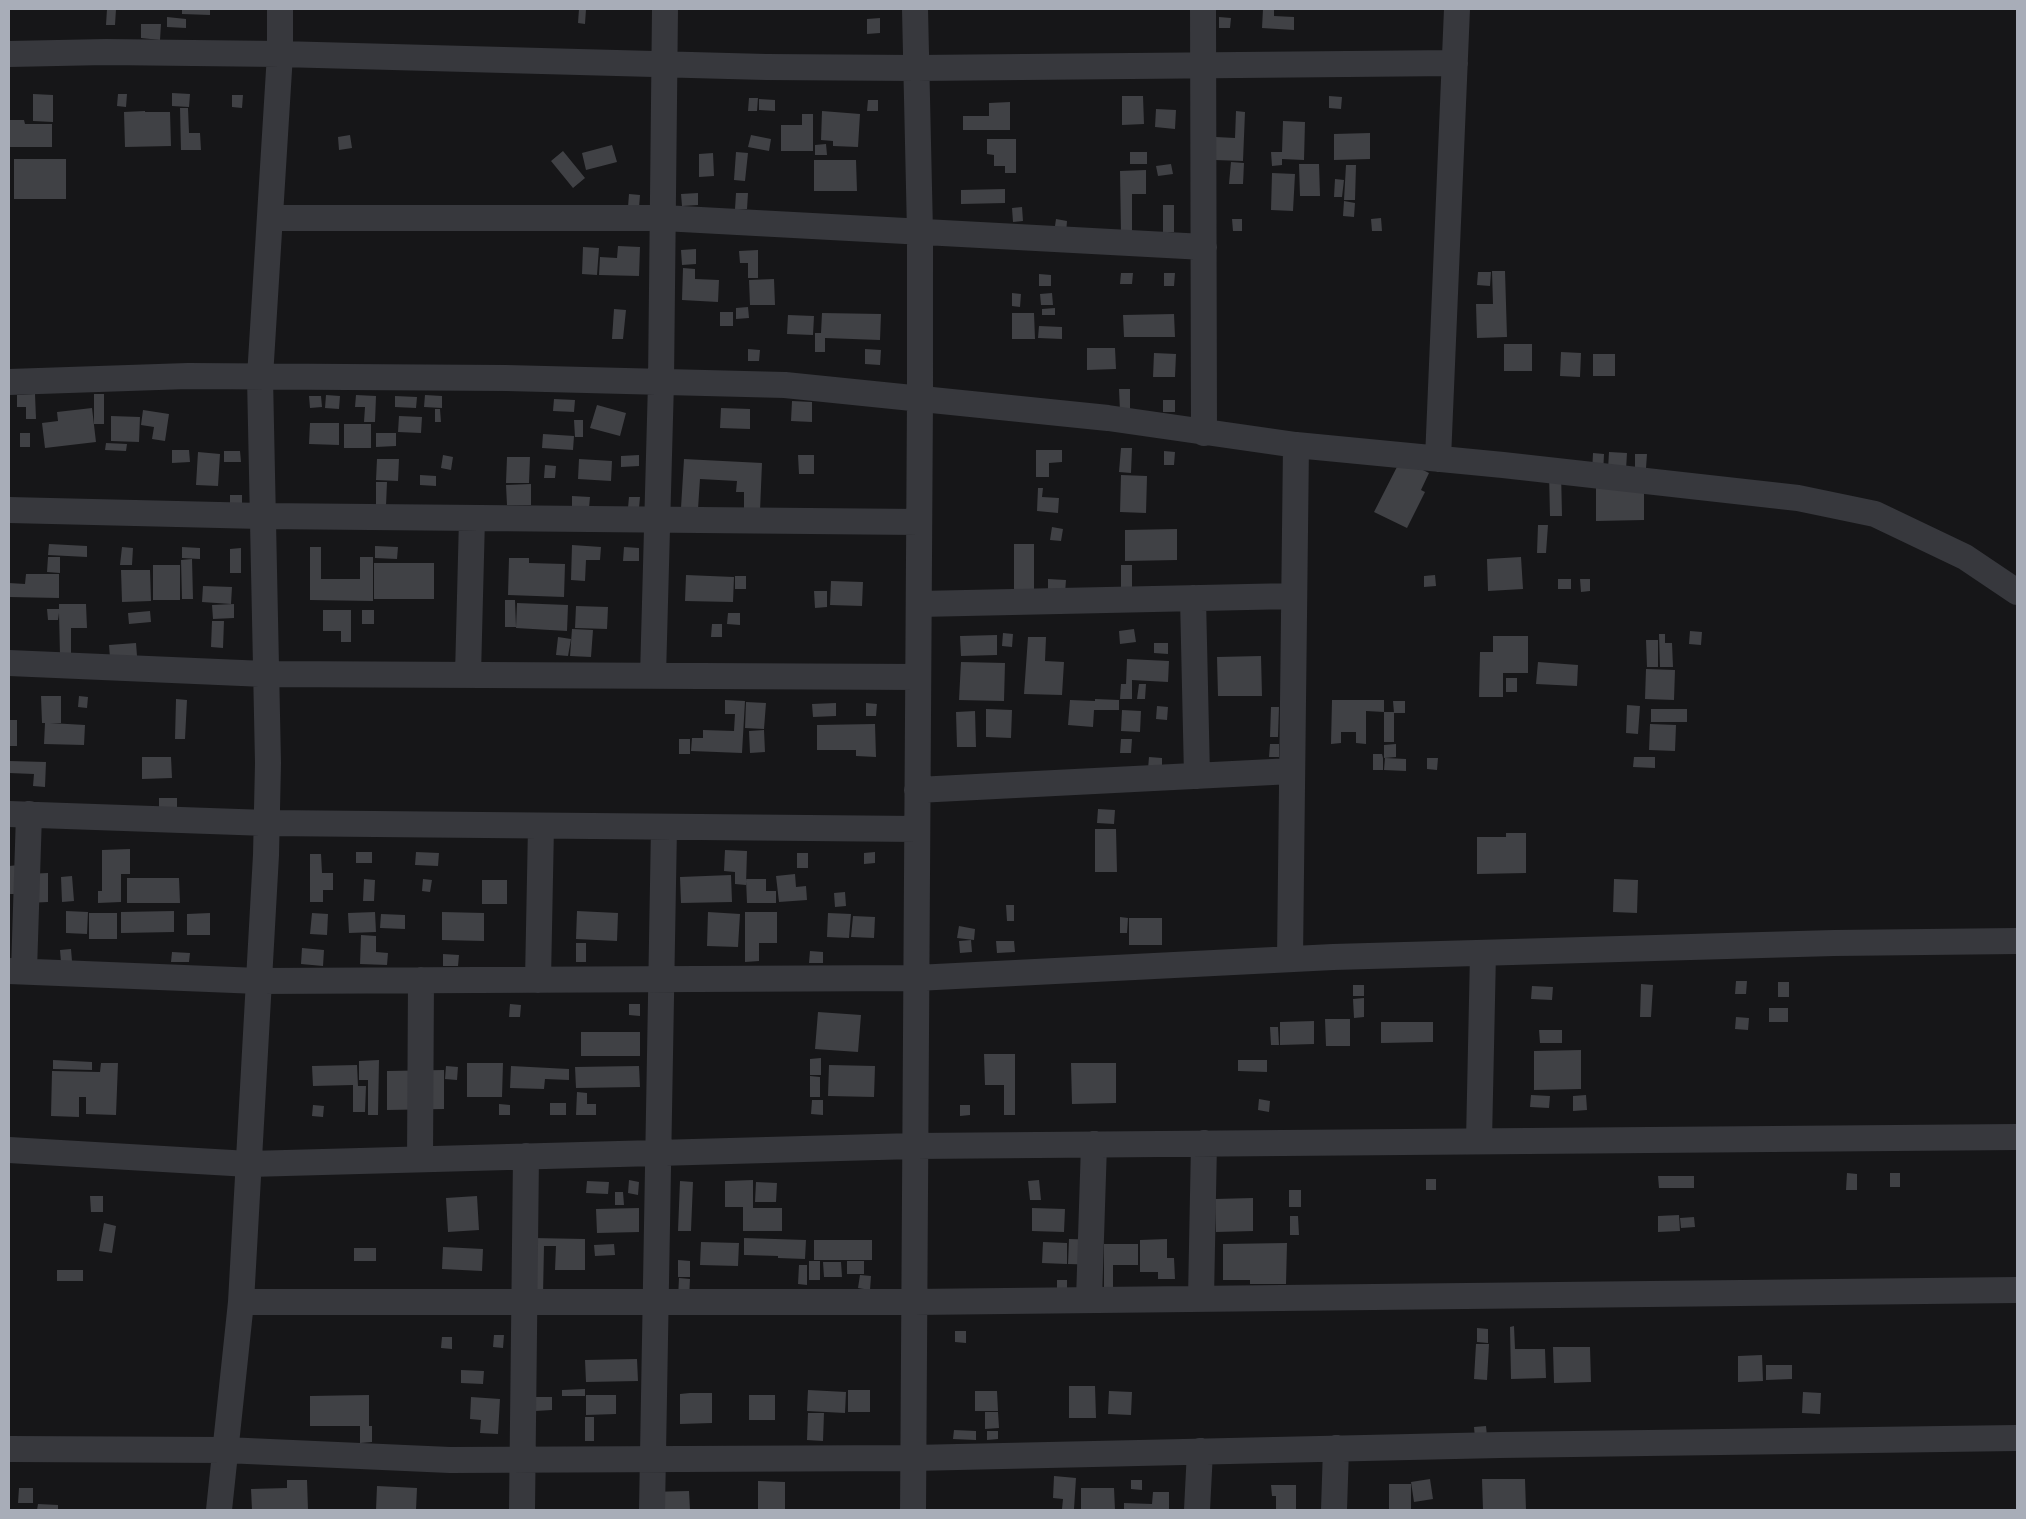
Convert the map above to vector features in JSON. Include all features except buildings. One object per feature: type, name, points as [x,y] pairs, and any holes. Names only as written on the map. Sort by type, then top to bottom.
[{"type":"street","points":[[219,1510],[241,1302],[250,1164],[267,823],[268,763],[261,516],[260,377],[280,54],[280,9]]},
{"type":"street","points":[[653,676],[661,382],[665,9]]},
{"type":"street","points":[[913,1510],[920,522],[920,232],[915,9]]},
{"type":"street","points":[[1203,9],[1205,65],[1204,433]]},
{"type":"street","points":[[1438,459],[1457,9]]},
{"type":"street","points":[[9,54],[106,52],[280,54],[766,67],[916,68],[1455,62]]},
{"type":"street","points":[[270,218],[663,218],[1204,247]]},
{"type":"street","points":[[9,382],[188,376],[506,378],[785,385],[920,398],[1108,418],[1296,445],[1798,498],[1875,514],[1965,557],[2017,592]]},
{"type":"street","points":[[1290,959],[1296,445]]},
{"type":"street","points":[[9,510],[261,516],[920,522]]},
{"type":"street","points":[[468,675],[472,518]]},
{"type":"street","points":[[919,604],[1294,596]]},
{"type":"street","points":[[1193,598],[1197,776]]},
{"type":"street","points":[[9,663],[266,674],[918,678]]},
{"type":"street","points":[[918,790],[1292,771]]},
{"type":"street","points":[[917,829],[267,823],[19,814],[16,971],[259,981],[916,978],[1290,959],[1483,952],[1844,943],[2017,941]]},
{"type":"street","points":[[538,980],[541,826]]},
{"type":"street","points":[[652,1510],[654,1302],[660,1152],[664,827]]},
{"type":"street","points":[[1479,1141],[1483,952]]},
{"type":"street","points":[[420,1159],[421,980]]},
{"type":"street","points":[[9,1150],[250,1164],[915,1146],[2017,1137]]},
{"type":"street","points":[[1201,1298],[1204,1143]]},
{"type":"street","points":[[1089,1300],[1094,1144]]},
{"type":"street","points":[[522,1510],[526,1156]]},
{"type":"street","points":[[241,1302],[914,1302],[2017,1290]]},
{"type":"street","points":[[9,1449],[225,1450],[450,1460],[913,1458],[1500,1444],[2017,1438]]},
{"type":"street","points":[[1334,1510],[1336,1448]]},
{"type":"street","points":[[1197,1510],[1200,1451]]}]
